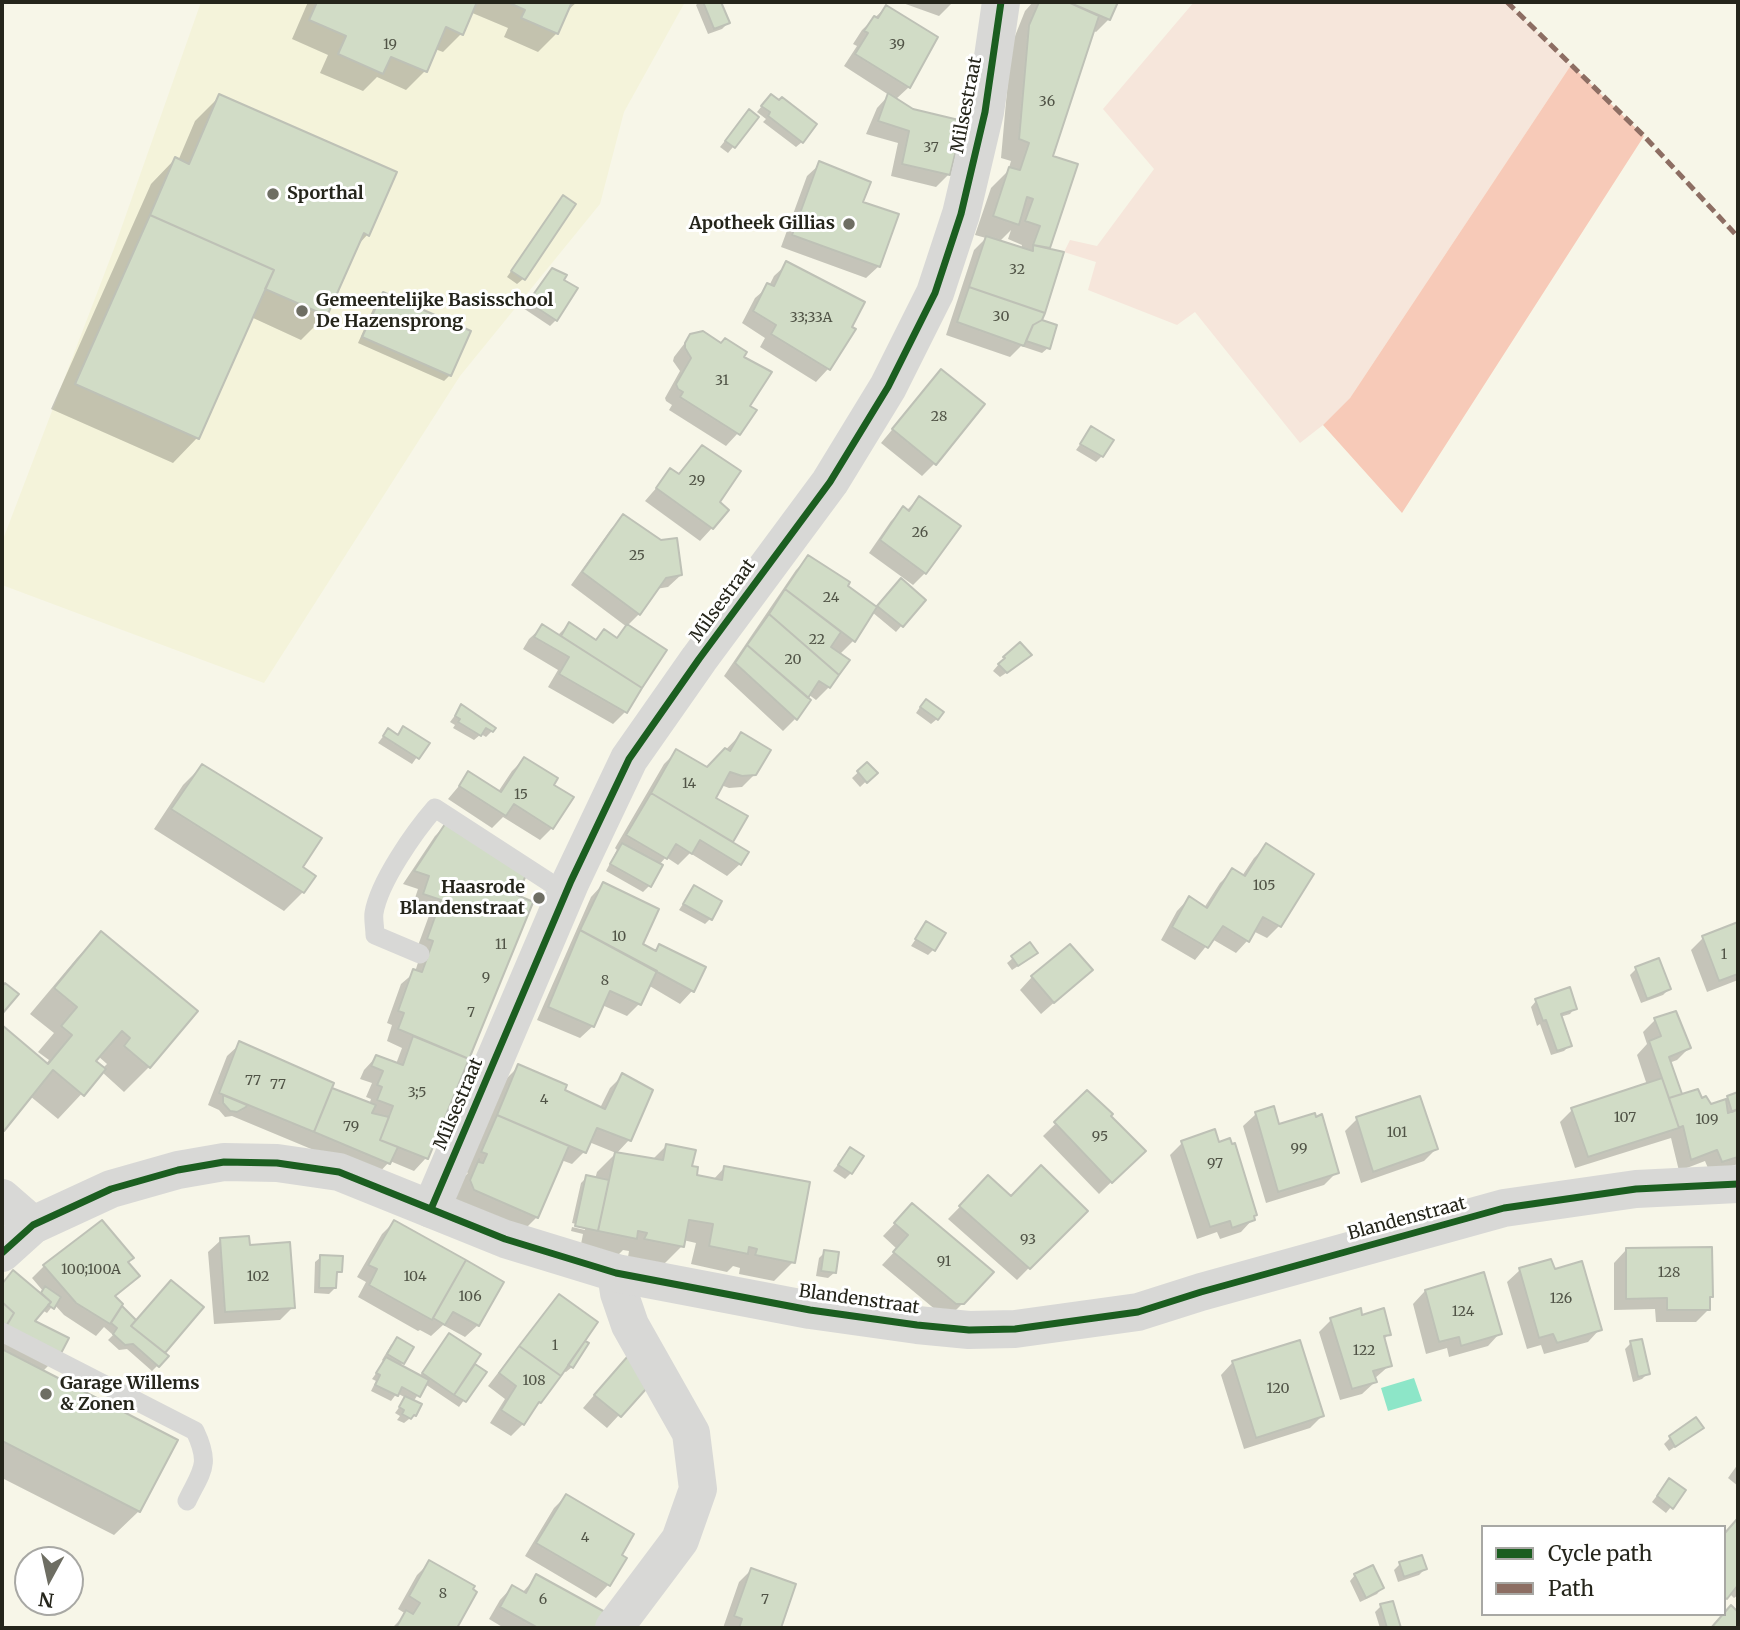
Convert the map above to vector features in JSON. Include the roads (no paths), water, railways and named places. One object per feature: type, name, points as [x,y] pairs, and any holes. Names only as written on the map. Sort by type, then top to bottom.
[{"type":"street","name":"Milsestraat","points":[[431,1209],[566,893],[629,760],[699,659],[830,482],[888,387],[929,304],[961,214],[985,112],[1001,2]]},
{"type":"street","name":"Blandenstraat","points":[[2,1253],[33,1225],[111,1189],[178,1170],[224,1162],[277,1163],[339,1172],[505,1239],[616,1273],[810,1310],[969,1330],[1015,1329],[1138,1312],[1504,1208],[1636,1189],[1738,1184]]},
{"type":"street","points":[[2,1198],[33,1225]]},
{"type":"street","points":[[614,1628],[680,1540],[698,1489],[691,1433],[630,1325],[619,1293],[616,1273]]},
{"type":"lane","points":[[421,954],[375,935],[374,912],[387,881],[413,834],[435,808],[566,893]]},
{"type":"lane","points":[[2,1332],[195,1431],[206,1461],[187,1501]]},
{"type":"place","name":"Sporthal","points":[[273,194]]},
{"type":"place","name":"Apotheek Gillias","points":[[849,224]]},
{"type":"place","name":"Gemeentelijke Basisschool De Hazensprong","points":[[302,311]]},
{"type":"place","name":"Haasrode Blandenstraat","points":[[539,898]]},
{"type":"place","name":"Garage Willems & Zonen","points":[[46,1394]]}]
